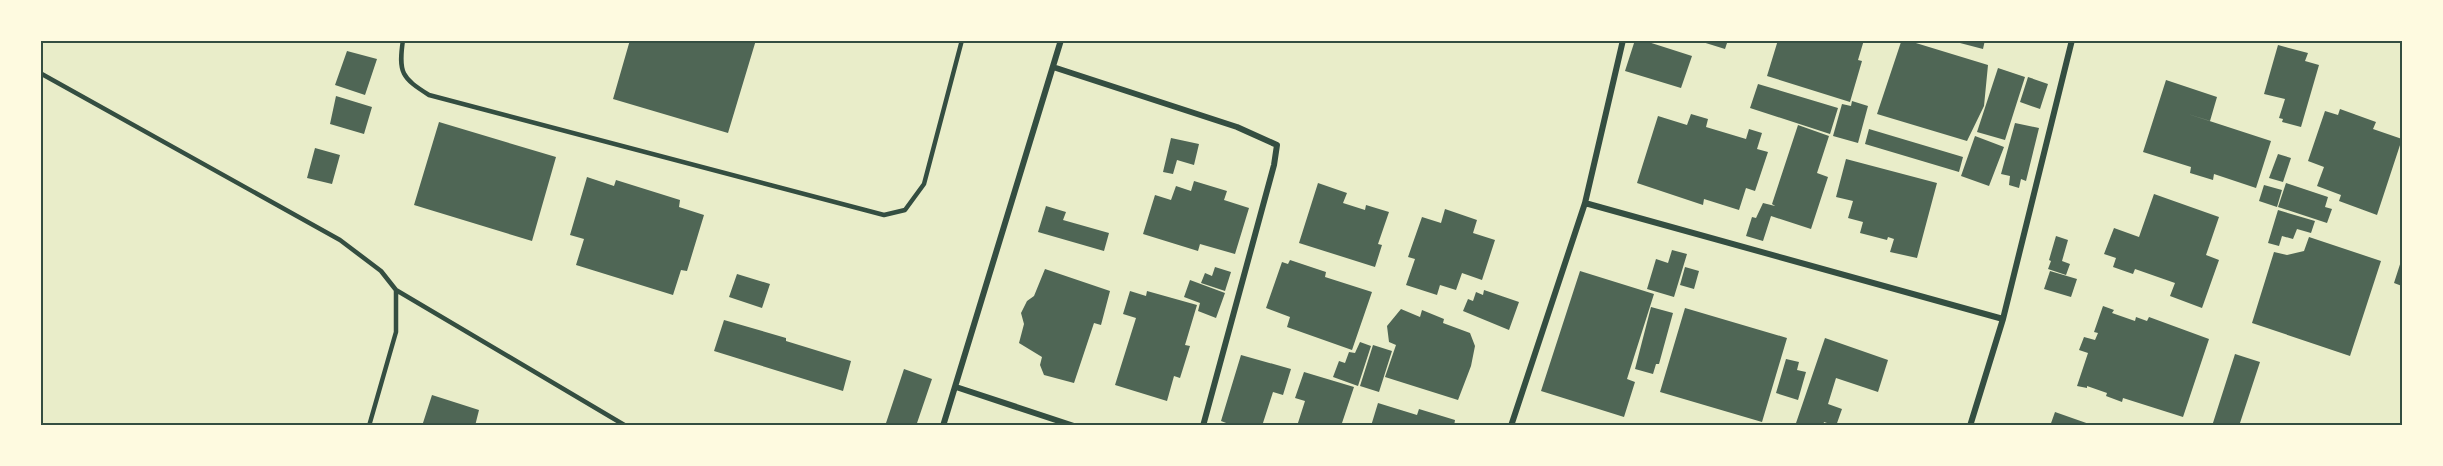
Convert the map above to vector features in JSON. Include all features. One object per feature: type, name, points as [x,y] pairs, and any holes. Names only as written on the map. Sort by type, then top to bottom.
[{"type":"street","points":[[943,426],[1061,40]]},
{"type":"street","points":[[1511,426],[1585,203],[1623,40]]},
{"type":"street","points":[[1970,426],[2003,319],[2073,40]]},
{"type":"street","points":[[1053,67],[1237,127],[1277,145],[1274,165],[1203,426]]},
{"type":"street","points":[[1585,203],[2003,319]]},
{"type":"street","points":[[956,387],[1074,426]]},
{"type":"lane","points":[[403,40],[399,63],[406,80],[429,95],[884,215],[905,210],[924,184],[962,40]]},
{"type":"lane","points":[[40,73],[340,240],[381,271],[396,290],[626,426]]},
{"type":"lane","points":[[369,426],[396,332],[396,290]]},
{"type":"building","points":[[630,40],[756,40],[728,133],[613,99]]},
{"type":"building","points":[[1635,40],[1642,40],[1692,56],[1681,88],[1625,71]]},
{"type":"building","points":[[1696,40],[1728,40],[1725,49]]},
{"type":"building","points":[[1778,40],[1864,40],[1858,60],[1862,61],[1850,102],[1767,76]]},
{"type":"building","points":[[1897,40],[1906,40],[1988,65],[1984,106],[1967,141],[1877,114],[1901,42]]},
{"type":"building","points":[[1961,40],[1985,40],[1983,49],[1960,43]]},
{"type":"building","points":[[2278,45],[2308,53],[2305,61],[2319,65],[2301,127],[2282,122],[2283,119],[2279,118],[2285,99],[2264,94]]},
{"type":"building","points":[[347,51],[377,59],[365,95],[335,85]]},
{"type":"building","points":[[1998,68],[2025,77],[2005,140],[1977,132]]},
{"type":"building","points":[[2028,77],[2048,84],[2040,109],[2020,102]]},
{"type":"building","points":[[2166,80],[2217,97],[2210,121],[2185,113],[2271,141],[2256,188],[2214,174],[2213,180],[2190,173],[2191,167],[2143,152]]},
{"type":"building","points":[[1758,84],[1838,108],[1830,134],[1750,108]]},
{"type":"building","points":[[336,96],[372,107],[364,134],[330,124]]},
{"type":"building","points":[[1852,101],[1868,106],[1858,143],[1833,136],[1842,104],[1851,106]]},
{"type":"building","points":[[2340,109],[2376,122],[2373,129],[2402,139],[2377,215],[2339,201],[2341,195],[2317,186],[2324,167],[2308,161],[2325,111],[2338,115]]},
{"type":"building","points":[[1691,114],[1708,119],[1706,127],[1746,139],[1749,129],[1762,133],[1757,149],[1768,152],[1755,191],[1746,188],[1739,210],[1704,199],[1703,205],[1637,183],[1658,116],[1687,125]]},
{"type":"building","points":[[439,122],[556,157],[532,241],[414,205]]},
{"type":"building","points":[[2015,123],[2039,128],[2026,181],[2021,179],[2019,188],[2009,185],[2010,176],[2001,174]]},
{"type":"building","points":[[1798,125],[1829,136],[1817,173],[1828,177],[1811,229],[1771,216],[1763,241],[1746,236],[1752,217],[1756,218],[1763,203],[1775,206],[1772,204]]},
{"type":"building","points":[[1869,129],[1963,157],[1959,172],[1865,144]]},
{"type":"building","points":[[1975,136],[2004,147],[1989,186],[1961,176]]},
{"type":"building","points":[[1171,138],[1199,144],[1194,165],[1177,160],[1173,174],[1163,172]]},
{"type":"building","points":[[315,148],[340,155],[332,184],[307,178]]},
{"type":"building","points":[[2278,154],[2291,158],[2283,182],[2269,178]]},
{"type":"building","points":[[1846,159],[1937,183],[1917,258],[1890,252],[1894,239],[1888,237],[1887,240],[1860,233],[1863,222],[1848,218],[1853,201],[1836,197]]},
{"type":"building","points":[[587,177],[614,186],[616,180],[680,200],[679,207],[704,215],[687,271],[681,270],[673,295],[576,265],[584,239],[570,235]]},
{"type":"building","points":[[1194,181],[1227,191],[1224,200],[1249,208],[1235,254],[1200,244],[1198,251],[1143,234],[1155,195],[1171,200],[1176,186],[1191,191]]},
{"type":"building","points":[[1318,183],[1347,193],[1343,203],[1365,210],[1366,205],[1389,212],[1378,244],[1382,245],[1375,267],[1299,243]]},
{"type":"building","points":[[2286,183],[2328,197],[2325,207],[2332,209],[2327,223],[2278,207]]},
{"type":"building","points":[[2264,185],[2282,190],[2277,207],[2259,201]]},
{"type":"building","points":[[2154,194],[2219,217],[2206,255],[2219,260],[2202,308],[2170,296],[2175,283],[2135,269],[2133,274],[2113,267],[2116,258],[2104,254],[2114,228],[2139,237]]},
{"type":"building","points":[[1046,206],[1066,212],[1063,220],[1109,233],[1104,251],[1038,232]]},
{"type":"building","points":[[1445,209],[1477,220],[1473,233],[1495,240],[1482,280],[1462,273],[1456,290],[1440,285],[1437,295],[1406,285],[1415,259],[1408,257],[1422,217],[1441,223]]},
{"type":"building","points":[[2278,210],[2315,221],[2311,233],[2297,229],[2293,239],[2282,236],[2279,246],[2268,243]]},
{"type":"building","points":[[2056,236],[2068,240],[2062,261],[2070,264],[2066,275],[2048,269]]},
{"type":"building","points":[[2309,237],[2381,261],[2350,356],[2252,323],[2274,252],[2287,255],[2304,251]]},
{"type":"building","points":[[1672,250],[1687,254],[1674,297],[1647,289],[1656,259],[1668,263]]},
{"type":"building","points":[[2402,258],[2402,286],[2394,283]]},
{"type":"building","points":[[1290,260],[1326,272],[1325,277],[1372,292],[1352,350],[1287,327],[1290,317],[1266,308],[1282,262],[1288,264]]},
{"type":"building","points":[[1215,267],[1231,272],[1225,291],[1201,283],[1205,273],[1212,276]]},
{"type":"building","points":[[1685,267],[1699,271],[1694,289],[1680,285]]},
{"type":"building","points":[[1045,269],[1110,291],[1101,325],[1094,323],[1074,383],[1044,375],[1040,365],[1042,357],[1019,343],[1024,324],[1021,313],[1027,301],[1034,296]]},
{"type":"building","points":[[1580,271],[1654,294],[1627,379],[1635,382],[1624,417],[1541,391]]},
{"type":"building","points":[[2050,271],[2077,279],[2071,297],[2044,289]]},
{"type":"building","points":[[737,274],[770,284],[762,308],[729,297]]},
{"type":"building","points":[[1190,280],[1225,293],[1216,318],[1198,311],[1200,303],[1184,297]]},
{"type":"building","points":[[1484,290],[1519,302],[1509,330],[1463,311],[1468,299],[1473,301],[1476,292],[1483,295]]},
{"type":"building","points":[[1130,291],[1146,296],[1147,291],[1197,305],[1185,345],[1190,346],[1180,378],[1174,376],[1167,401],[1115,385],[1136,318],[1123,314]]},
{"type":"building","points":[[2103,306],[2114,310],[2112,313],[2135,321],[2136,317],[2147,321],[2149,317],[2209,339],[2183,417],[2123,398],[2122,402],[2106,396],[2107,393],[2087,386],[2087,388],[2077,386],[2088,353],[2079,350],[2084,337],[2095,340],[2098,333],[2094,332]]},
{"type":"building","points":[[1651,307],[1673,313],[1659,364],[1656,364],[1653,374],[1635,369]]},
{"type":"building","points":[[1685,308],[1787,338],[1762,422],[1660,392]]},
{"type":"building","points":[[1401,309],[1420,317],[1422,310],[1444,319],[1443,323],[1470,333],[1475,346],[1471,366],[1458,400],[1385,377],[1396,345],[1389,342],[1387,326]]},
{"type":"building","points":[[724,320],[786,338],[786,341],[851,361],[843,391],[714,351]]},
{"type":"building","points":[[1825,338],[1888,360],[1878,392],[1836,378],[1828,404],[1842,409],[1836,426],[1824,422],[1823,426],[1795,426]]},
{"type":"building","points":[[1360,342],[1371,346],[1358,386],[1333,377],[1339,361],[1345,363],[1349,352],[1355,353]]},
{"type":"building","points":[[1373,345],[1392,351],[1379,392],[1360,386]]},
{"type":"building","points":[[2235,354],[2260,362],[2239,426],[2212,426]]},
{"type":"building","points":[[1241,355],[1291,369],[1283,395],[1273,392],[1262,426],[1234,426],[1221,421]]},
{"type":"building","points":[[1786,359],[1799,362],[1797,370],[1806,372],[1798,400],[1776,393]]},
{"type":"building","points":[[904,369],[932,379],[916,426],[885,426]]},
{"type":"building","points":[[1304,372],[1354,387],[1341,426],[1297,426],[1305,401],[1295,398]]},
{"type":"building","points":[[432,395],[479,410],[475,426],[422,426]]},
{"type":"building","points":[[1378,403],[1417,415],[1419,409],[1455,420],[1454,426],[1371,426]]},
{"type":"building","points":[[2055,412],[2092,425],[2092,426],[2050,426]]}]
